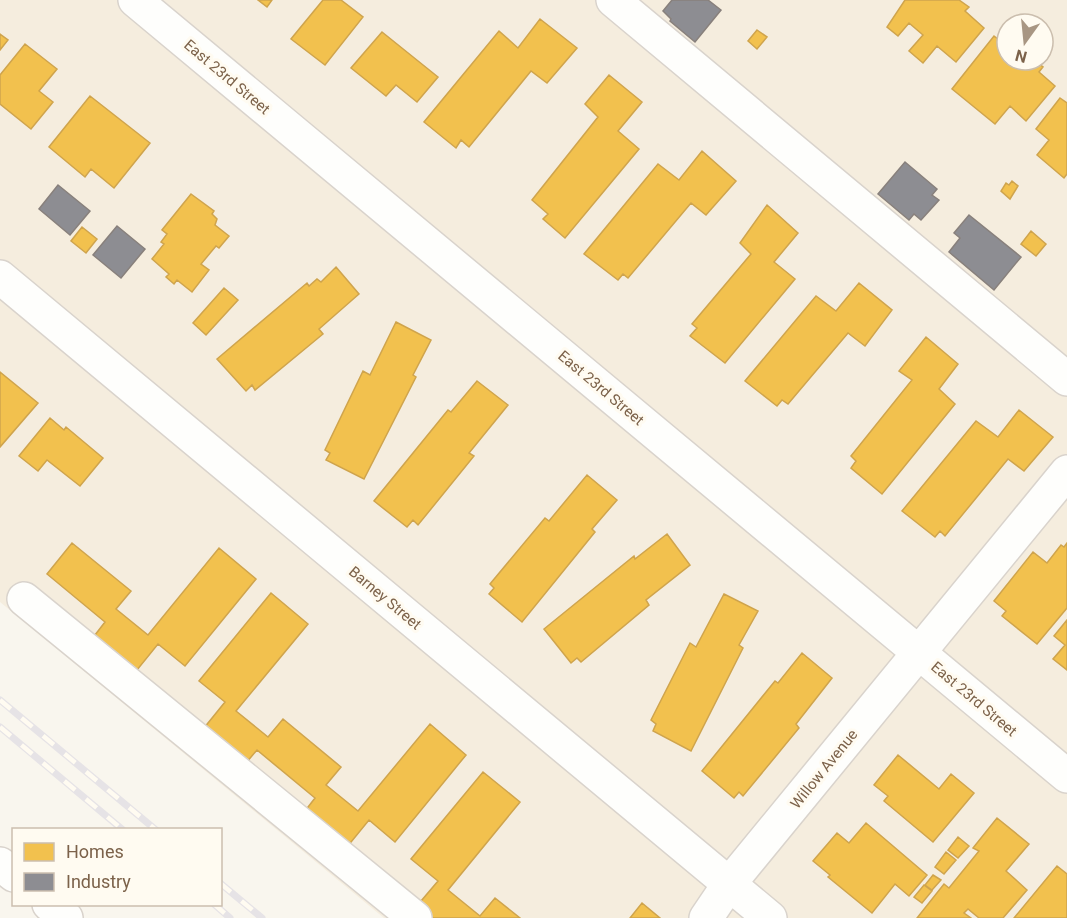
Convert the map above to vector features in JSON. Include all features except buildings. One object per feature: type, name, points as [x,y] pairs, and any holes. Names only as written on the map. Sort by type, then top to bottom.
[{"type":"street","name":"East 23rd Street","points":[[135,0],[1067,776]]},
{"type":"street","points":[[614,0],[1067,379]]},
{"type":"street","name":"Barney Street","points":[[0,277],[770,918]]},
{"type":"street","name":"Willow Avenue","points":[[706,918],[729,884],[1067,472]]},
{"type":"street","points":[[24,599],[415,918]]},
{"type":"street","points":[[0,864],[12,873]]},
{"type":"street","points":[[52,906],[66,918]]},
{"type":"shaded area","points":[[0,0],[1067,0],[1067,918],[384,918],[0,602]]},
{"type":"railway","points":[[0,700],[154,828]]},
{"type":"railway","points":[[0,727],[121,828]]},
{"type":"railway","points":[[222,885],[262,918]]},
{"type":"railway","points":[[216,906],[230,918]]}]
